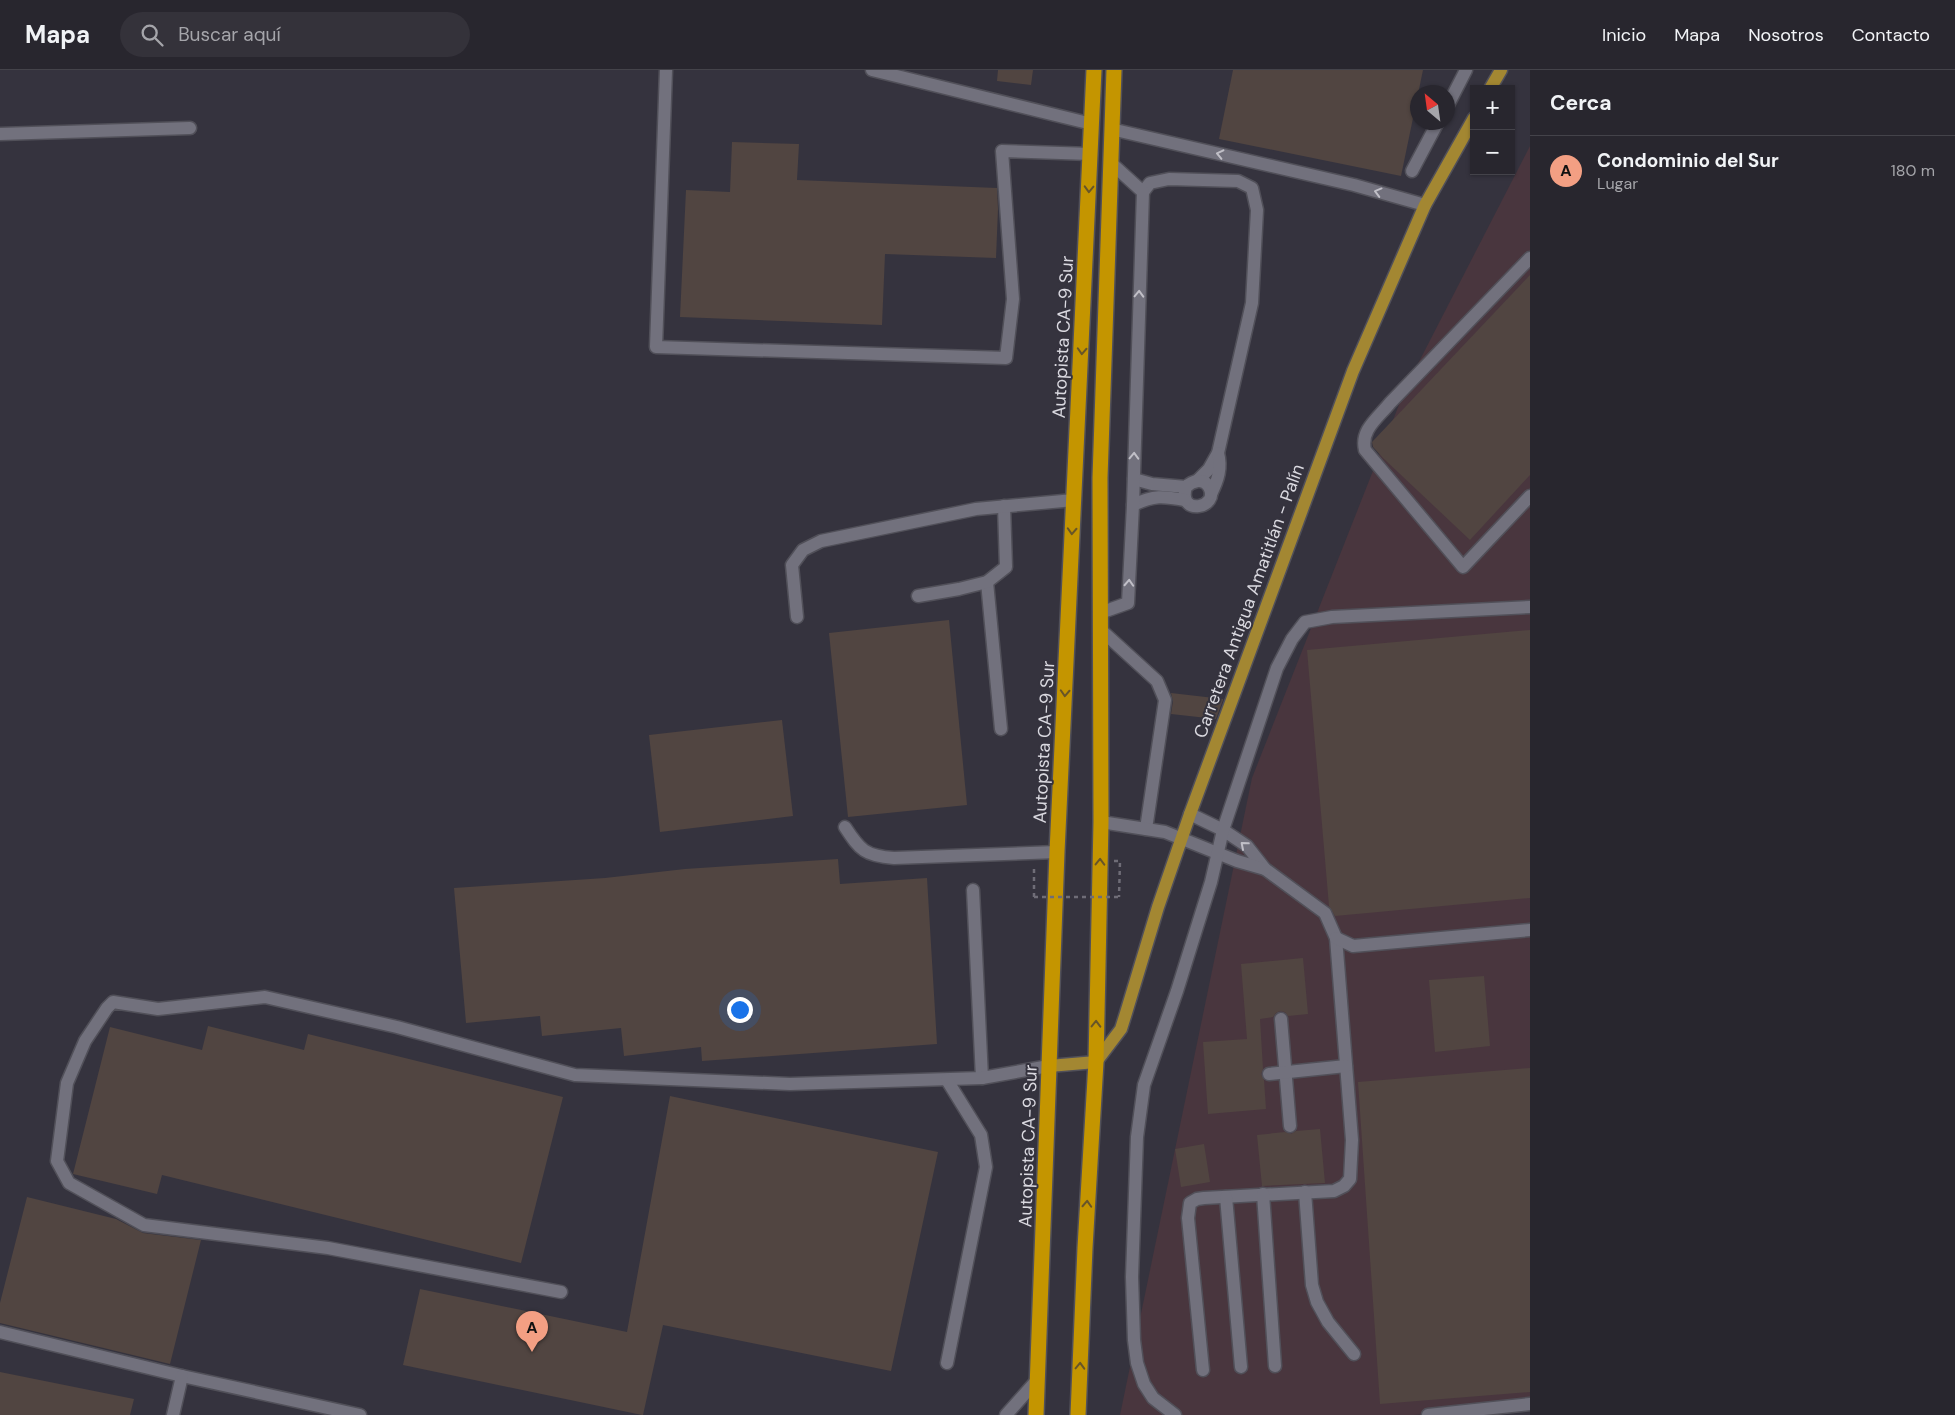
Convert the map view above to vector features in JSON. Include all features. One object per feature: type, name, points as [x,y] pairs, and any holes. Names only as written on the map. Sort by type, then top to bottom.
[{"type":"highway","name":"Autopista CA-9 Sur","points":[[1036,1415],[1057,852],[1094,70]]},
{"type":"highway","points":[[1078,1415],[1085,1248],[1096,1062],[1102,822],[1100,478],[1114,70]]},
{"type":"main road","points":[[1492,85],[1501,70]]},
{"type":"main road","name":"Carretera Antigua Amatitlán - Palín","points":[[1096,1062],[1120,1029],[1181,839],[1353,371],[1425,205],[1470,125]]},
{"type":"main road","points":[[1049,1066],[1096,1062]]},
{"type":"street","points":[[666,70],[656,347],[1006,358],[1013,300],[1002,151],[1091,154]]},
{"type":"street","points":[[872,70],[1092,124]]},
{"type":"street","points":[[1455,91],[1466,70]]},
{"type":"street","points":[[0,134],[190,128]]},
{"type":"street","points":[[1111,129],[1354,185],[1420,202],[1425,205]]},
{"type":"street","points":[[1412,171],[1434,130]]},
{"type":"street","points":[[1110,162],[1142,192]]},
{"type":"street","points":[[1100,613],[1128,603],[1134,479],[1142,192],[1150,183],[1169,179],[1238,182],[1252,188],[1258,210],[1252,302],[1218,453],[1209,469],[1198,480],[1190,482],[1186,487],[1184,493],[1185,500]]},
{"type":"street","points":[[1530,258],[1390,403],[1369,428],[1363,441],[1365,450],[1463,567],[1530,496]]},
{"type":"street","points":[[1133,505],[1147,498],[1163,496],[1185,500],[1190,505],[1197,507],[1204,505],[1209,500],[1218,480],[1220,463],[1218,453]]},
{"type":"street","points":[[1134,479],[1152,484],[1186,487]]},
{"type":"street","points":[[1198,480],[1204,482],[1209,487],[1211,494]]},
{"type":"street","points":[[797,618],[792,565],[802,550],[821,541],[976,510],[1074,500]]},
{"type":"street","points":[[918,596],[987,582],[1006,567],[1004,506]]},
{"type":"street","points":[[987,582],[1001,728]]},
{"type":"street","points":[[1174,1415],[1153,1398],[1144,1384],[1137,1364],[1134,1340],[1132,1277],[1137,1137],[1144,1085],[1180,982],[1211,882],[1224,830],[1277,668],[1292,639],[1305,622],[1332,617],[1530,608]]},
{"type":"street","points":[[1101,630],[1157,681],[1166,700],[1146,829]]},
{"type":"street","points":[[1190,814],[1224,830],[1247,846],[1265,869],[1325,913],[1336,938],[1352,1140],[1350,1179],[1344,1186],[1334,1191],[1204,1198],[1190,1203],[1188,1213],[1203,1370]]},
{"type":"street","points":[[1102,822],[1165,832],[1217,853],[1265,869]]},
{"type":"street","points":[[845,827],[864,852],[876,857],[1057,852]]},
{"type":"street","points":[[972,890],[982,1078]]},
{"type":"street","points":[[1336,938],[1353,946],[1530,930]]},
{"type":"street","points":[[561,1292],[328,1248],[144,1224],[69,1183],[57,1161],[67,1083],[85,1041],[113,1002],[158,1009],[265,997],[397,1027],[575,1076],[790,1084],[982,1078],[1049,1066]]},
{"type":"street","points":[[1281,1019],[1290,1126]]},
{"type":"street","points":[[1269,1074],[1346,1066]]},
{"type":"street","points":[[947,1080],[981,1135],[986,1167],[947,1363]]},
{"type":"street","points":[[1305,1192],[1312,1285],[1317,1302],[1328,1322],[1354,1354]]},
{"type":"street","points":[[1263,1194],[1276,1366]]},
{"type":"street","points":[[1226,1197],[1241,1367]]},
{"type":"street","points":[[0,1332],[182,1376],[360,1415]]},
{"type":"street","points":[[173,1415],[182,1376]]},
{"type":"street","points":[[1006,1415],[1038,1379]]},
{"type":"street","points":[[1428,1415],[1530,1404]]},
{"type":"path","points":[[1034,860],[1034,897],[1120,897],[1120,860]]},
{"type":"shaded area","points":[[1530,146],[1530,1407],[1414,1415],[1120,1415],[1252,778],[1406,387]]},
{"type":"building","points":[[998,70],[1033,70],[1031,85],[997,81]]},
{"type":"building","points":[[1233,70],[1423,70],[1420,85],[1410,85],[1411,130],[1401,176],[1219,139]]},
{"type":"building","points":[[732,142],[799,144],[797,180],[997,188],[996,258],[885,254],[882,325],[680,317],[686,190],[730,192]]},
{"type":"building","points":[[1530,275],[1530,475],[1470,540],[1383,458],[1373,447],[1372,442]]},
{"type":"building","points":[[949,620],[967,805],[848,817],[829,633]]},
{"type":"building","points":[[1530,630],[1530,898],[1335,916],[1329,906],[1307,650]]},
{"type":"building","points":[[1171,693],[1223,700],[1216,719],[1171,714],[1173,701]]},
{"type":"building","points":[[782,720],[793,816],[660,832],[649,735]]},
{"type":"building","points":[[838,859],[840,884],[927,878],[937,1044],[702,1061],[701,1047],[624,1056],[621,1028],[542,1036],[540,1016],[466,1023],[454,888],[605,878],[685,869]]},
{"type":"building","points":[[1303,958],[1308,1014],[1288,1016],[1285,1012],[1280,1011],[1273,1017],[1260,1019],[1263,1069],[1261,1074],[1264,1080],[1266,1109],[1208,1114],[1203,1042],[1247,1039],[1241,964]]},
{"type":"building","points":[[1484,976],[1490,1046],[1435,1052],[1429,980]]},
{"type":"building","points":[[208,1026],[304,1050],[308,1034],[563,1097],[521,1263],[162,1175],[157,1194],[73,1174],[110,1027],[202,1050]]},
{"type":"building","points":[[1530,1068],[1530,1392],[1380,1404],[1358,1082]]},
{"type":"building","points":[[670,1096],[938,1152],[891,1371],[663,1325],[642,1415],[403,1365],[420,1289],[627,1332]]},
{"type":"building","points":[[1320,1129],[1325,1183],[1262,1186],[1257,1135],[1285,1132],[1291,1134],[1296,1131]]},
{"type":"building","points":[[1204,1144],[1210,1182],[1181,1187],[1175,1149]]},
{"type":"building","points":[[27,1197],[116,1219],[143,1233],[201,1240],[170,1364],[0,1323],[0,1303]]},
{"type":"building","points":[[0,1372],[134,1399],[130,1415],[0,1415]]},
{"type":"place","name":"Condominio del Sur","points":[[532,1352]]}]
